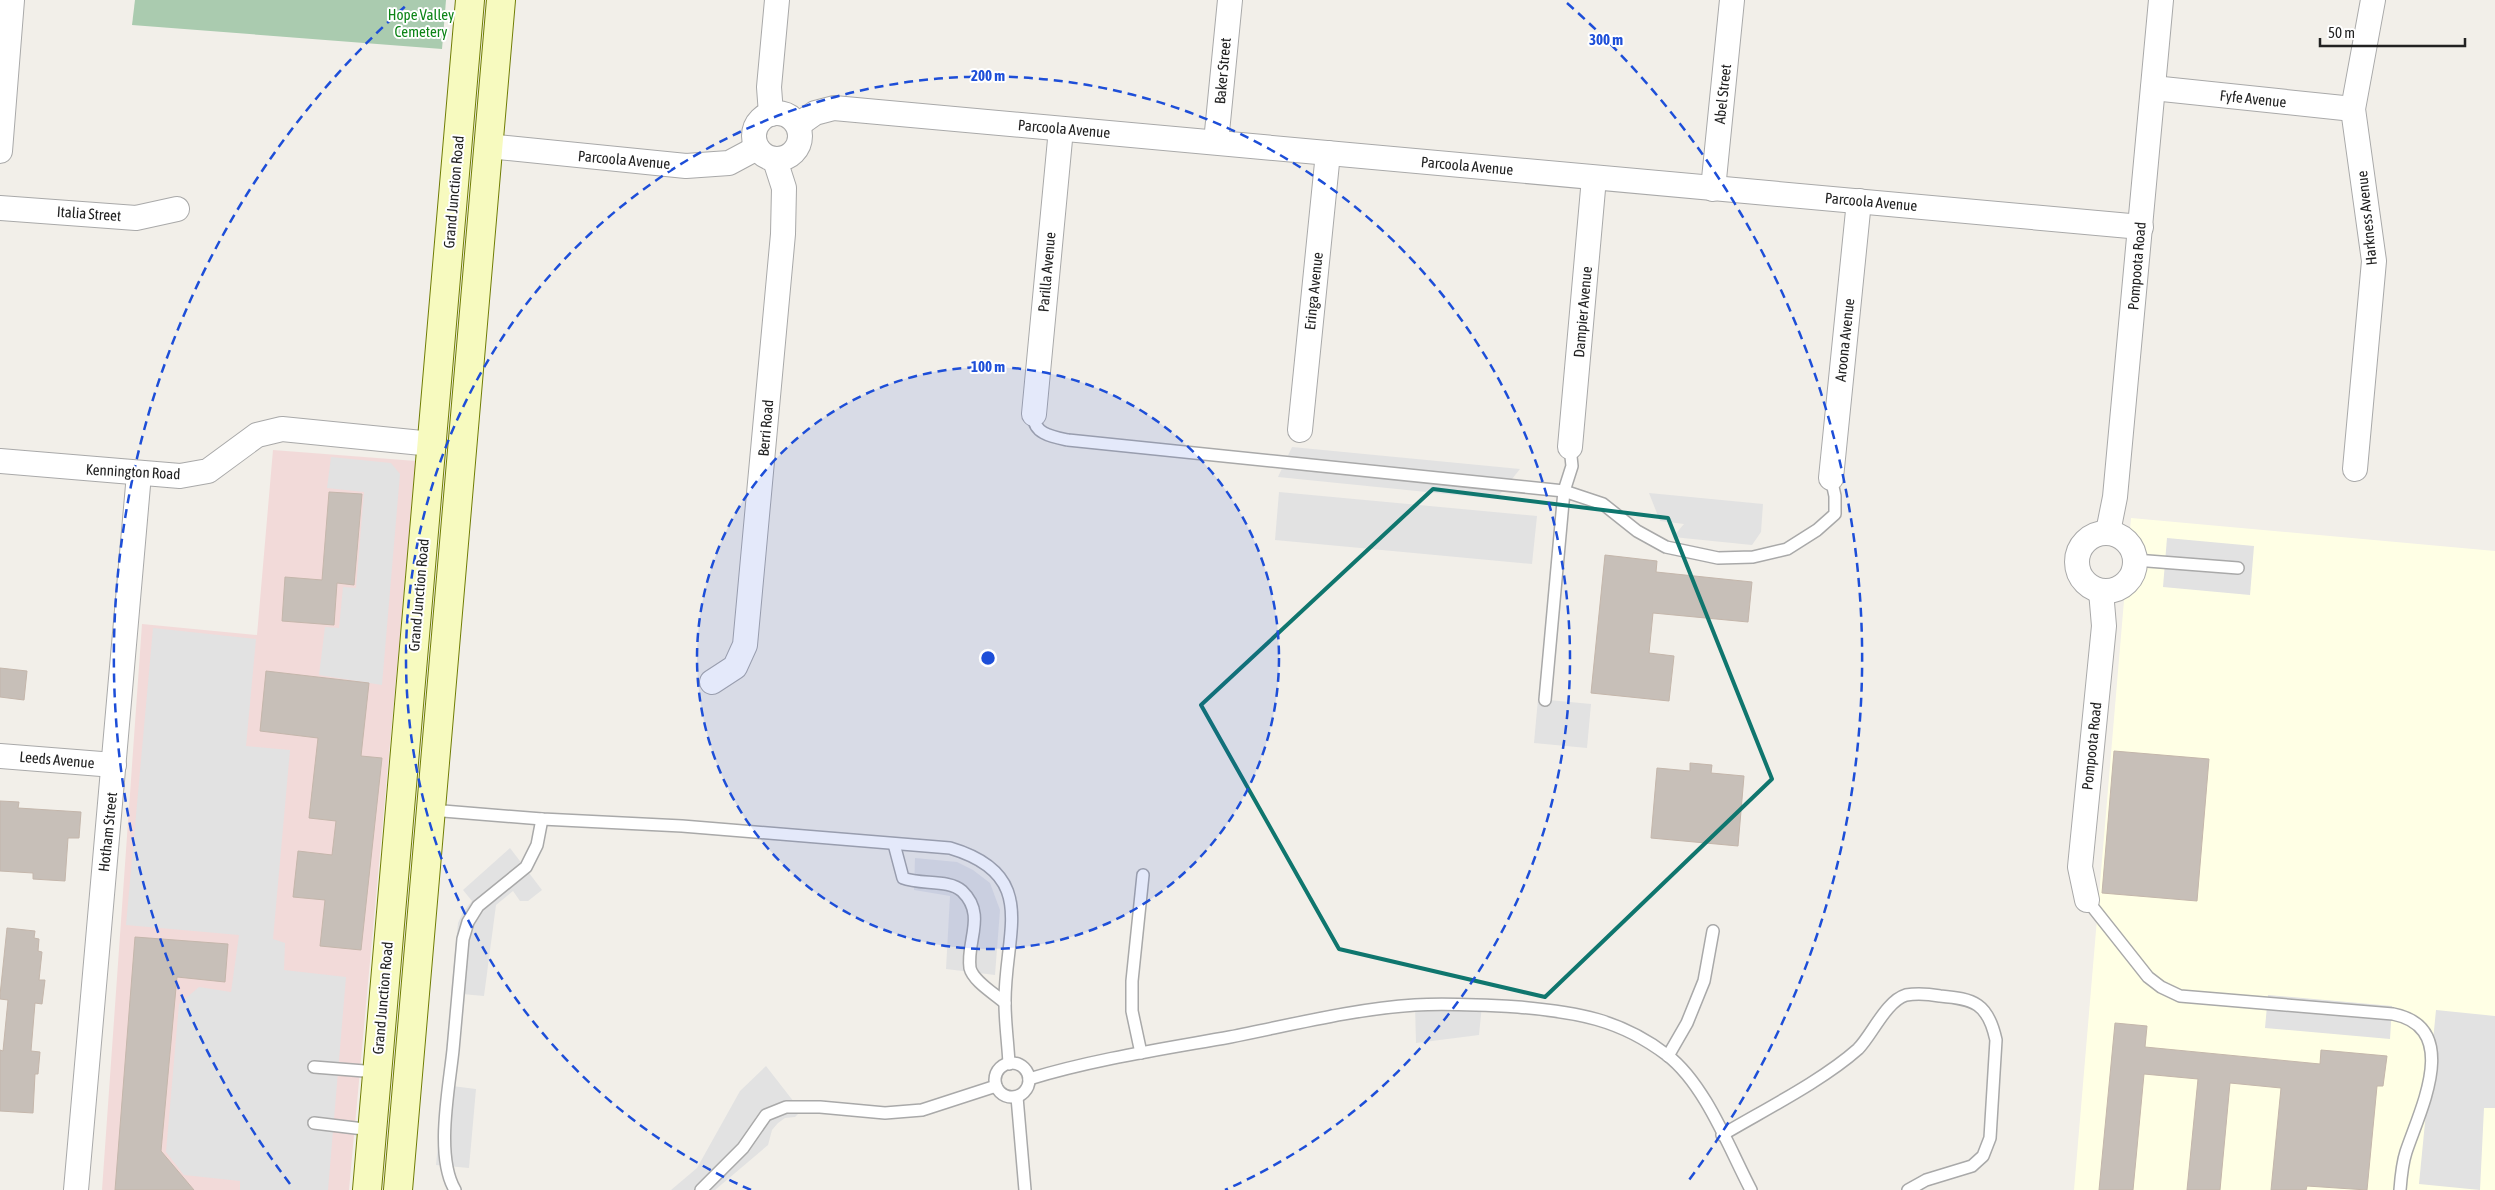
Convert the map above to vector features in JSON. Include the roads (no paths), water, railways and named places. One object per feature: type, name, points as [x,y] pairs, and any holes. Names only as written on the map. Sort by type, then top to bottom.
[{"type":"main road","name":"Grand Junction Road","points":[[367,1190],[470,0]]},
{"type":"main road","name":"Grand Junction Road","points":[[398,1190],[501,0]]},
{"type":"main road","points":[[458,145],[488,146]]},
{"type":"main road","points":[[432,444],[462,446]]},
{"type":"main road","points":[[400,806],[431,810]]},
{"type":"main road","points":[[377,1072],[412,1027]]},
{"type":"main road","points":[[372,1130],[401,1157]]},
{"type":"street","points":[[0,151],[12,0]]},
{"type":"street","points":[[771,114],[769,87],[777,0]]},
{"type":"street","name":"Baker Street","points":[[1216,142],[1230,0]]},
{"type":"street","name":"Abel Street","points":[[1713,189],[1732,0]]},
{"type":"street","name":"Pompoota Road","points":[[2108,532],[2115,497],[2161,0]]},
{"type":"street","name":"Harkness Avenue","points":[[2355,468],[2374,261],[2353,109],[2373,0]]},
{"type":"street","name":"Fyfe Avenue","points":[[2153,88],[2353,109]]},
{"type":"street","name":"Parcoola Avenue","points":[[798,125],[815,113],[834,108],[2141,227]]},
{"type":"street","points":[[771,114],[787,115],[798,125],[800,133],[798,146],[787,157],[766,154],[754,132],[758,122],[771,114]]},
{"type":"street","name":"Parilla Avenue","points":[[1034,414],[1061,130]]},
{"type":"street","name":"Parcoola Avenue","points":[[488,146],[686,166],[729,163],[766,154]]},
{"type":"street","name":"Eringa Avenue","points":[[1300,430],[1328,153]]},
{"type":"street","name":"Berri Road","points":[[712,682],[735,667],[745,645],[783,234],[784,188],[766,154]]},
{"type":"street","name":"Dampier Avenue","points":[[1570,447],[1594,178]]},
{"type":"street","name":"Aroona Avenue","points":[[1832,478],[1859,201]]},
{"type":"street","name":"Italia Street","points":[[0,208],[136,218],[177,209]]},
{"type":"street","name":"Kennington Road","points":[[0,461],[180,476],[208,471],[257,435],[282,430],[432,444]]},
{"type":"street","name":"Hotham Street","points":[[76,1190],[139,474]]},
{"type":"street","points":[[2108,532],[2124,538],[2131,545],[2135,560],[2133,573],[2124,585],[2115,590],[2101,591],[2092,587],[2084,580],[2079,572],[2078,555],[2082,546],[2089,538],[2098,533],[2108,532]]},
{"type":"street","name":"Pompoota Road","points":[[2087,900],[2080,867],[2104,626],[2101,591]]},
{"type":"street","name":"Leeds Avenue","points":[[0,756],[114,765]]},
{"type":"lane","points":[[1034,414],[1033,420],[1039,430],[1052,437],[1068,440],[1564,491],[1603,504],[1637,531],[1666,547],[1696,555],[1734,558],[1753,557],[1787,549],[1826,524],[1835,514],[1832,478]]},
{"type":"lane","points":[[1545,700],[1564,491],[1572,466],[1570,447]]},
{"type":"lane","points":[[2135,560],[2238,568]]},
{"type":"lane","points":[[431,810],[542,819],[682,826],[950,848],[970,854],[989,867],[1004,881],[1012,903],[1012,935],[1005,1003],[1009,1064]]},
{"type":"lane","points":[[455,1190],[450,1181],[446,1155],[446,1123],[463,940],[468,922],[478,906],[526,868],[537,845],[542,819]]},
{"type":"lane","points":[[894,844],[903,878],[914,883],[950,884],[961,890],[971,904],[975,918],[970,968],[975,977],[1005,1003]]},
{"type":"lane","points":[[1141,1053],[1132,1011],[1132,981],[1143,875]]},
{"type":"lane","points":[[2087,900],[2148,976],[2161,987],[2180,996],[2394,1014],[2417,1025],[2429,1041],[2433,1057],[2424,1099],[2405,1154],[2400,1190]]},
{"type":"lane","points":[[1668,1056],[1687,1023],[1704,981],[1713,931]]},
{"type":"lane","points":[[1722,1135],[1844,1062],[1864,1043],[1886,1010],[1904,996],[1924,994],[1968,999],[1981,1007],[1993,1024],[1996,1040],[1990,1138],[1983,1156],[1972,1166],[1926,1180],[1908,1190]]},
{"type":"lane","points":[[1029,1079],[1078,1065],[1365,1012],[1416,1005],[1482,1005],[1568,1012],[1598,1018],[1634,1034],[1668,1056],[1688,1076],[1697,1089],[1751,1190]]},
{"type":"lane","points":[[1009,1064],[1021,1065],[1028,1073],[1029,1079],[1026,1090],[1017,1097],[1005,1096],[996,1086],[996,1074],[999,1069],[1009,1064]]},
{"type":"lane","points":[[314,1067],[377,1072]]},
{"type":"lane","points":[[701,1190],[743,1148],[766,1115],[786,1107],[820,1107],[885,1112],[922,1110],[996,1086]]},
{"type":"lane","points":[[1017,1097],[1025,1190]]},
{"type":"lane","points":[[314,1123],[372,1130]]},
{"type":"park label","name":"Hope Valley Cemetery","points":[[421,24]]}]
